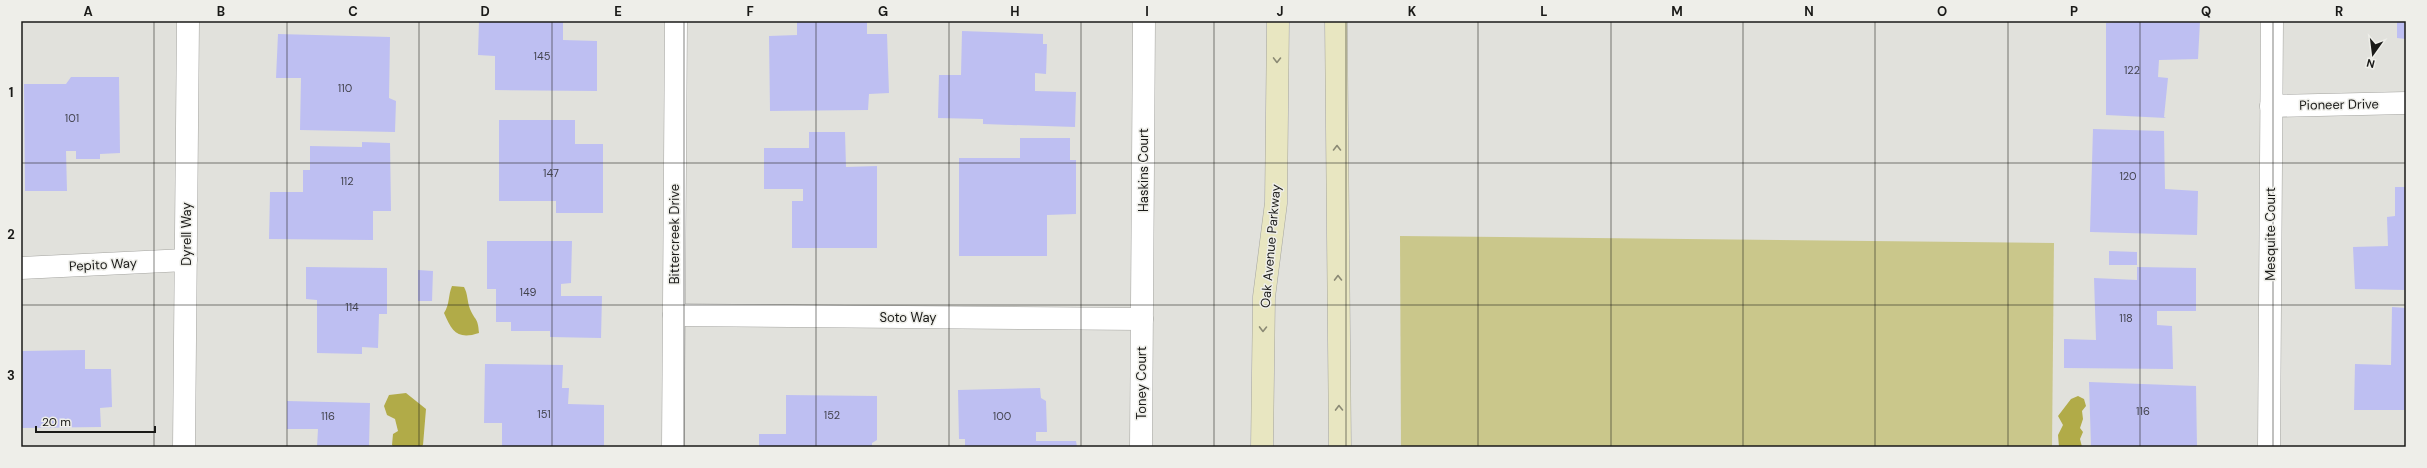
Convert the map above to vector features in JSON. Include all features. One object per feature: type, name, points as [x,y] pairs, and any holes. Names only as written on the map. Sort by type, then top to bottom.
[{"type":"street","name":"Dyrell Way","points":[[184,447],[188,21]]},
{"type":"street","name":"Bittercreek Drive","points":[[673,447],[676,21]]},
{"type":"street","name":"Haskins Court","points":[[1142,318],[1144,21]]},
{"type":"street","name":"Oak Avenue Parkway","points":[[1262,447],[1264,297],[1276,203],[1278,21]]},
{"type":"street","points":[[1336,21],[1340,447]]},
{"type":"street","name":"Mesquite Court","points":[[2269,447],[2272,21]]},
{"type":"street","name":"Pioneer Drive","points":[[2271,106],[2406,103]]},
{"type":"street","name":"Pepito Way","points":[[21,268],[186,260]]},
{"type":"street","name":"Soto Way","points":[[674,315],[1142,318]]},
{"type":"street","name":"Toney Court","points":[[1141,447],[1142,318]]},
{"type":"shaded area","points":[[1400,236],[2054,243],[2052,447],[1401,447]]},
{"type":"shaded area","points":[[452,286],[464,287],[470,309],[479,328],[479,333],[466,336],[461,335],[453,330],[450,325],[444,313]]},
{"type":"shaded area","points":[[406,393],[426,409],[423,445],[420,447],[394,447],[392,445],[393,434],[398,431],[395,419],[387,415],[384,406],[389,395]]},
{"type":"shaded area","points":[[2078,396],[2084,399],[2086,406],[2082,411],[2083,419],[2080,428],[2083,432],[2080,439],[2082,447],[2059,447],[2058,435],[2063,425],[2058,416],[2071,399]]},
{"type":"building","points":[[479,21],[563,21],[563,40],[597,41],[597,91],[495,90],[495,56],[478,55]]},
{"type":"building","points":[[797,21],[867,21],[867,34],[887,34],[889,93],[869,94],[868,110],[770,111],[769,36],[797,35]]},
{"type":"building","points":[[2126,21],[2200,21],[2198,59],[2159,60],[2158,77],[2168,78],[2164,117],[2166,118],[2106,115],[2106,23]]},
{"type":"building","points":[[2397,21],[2406,21],[2406,39],[2397,38]]},
{"type":"building","points":[[962,31],[1043,34],[1043,44],[1047,44],[1046,74],[1035,73],[1035,91],[1076,92],[1075,127],[983,124],[983,119],[938,118],[939,75],[961,75]]},
{"type":"building","points":[[278,34],[390,37],[389,98],[396,101],[395,132],[300,130],[301,78],[276,78]]},
{"type":"building","points":[[71,77],[119,77],[120,153],[100,154],[100,159],[76,159],[76,151],[66,151],[67,191],[25,191],[24,84],[66,84]]},
{"type":"building","points":[[499,120],[575,120],[575,144],[603,144],[603,213],[556,213],[556,201],[499,201]]},
{"type":"building","points":[[2093,129],[2164,131],[2165,189],[2198,191],[2197,235],[2090,232]]},
{"type":"building","points":[[809,132],[845,132],[846,167],[877,166],[877,248],[792,248],[792,201],[803,201],[803,189],[764,189],[764,148],[809,148]]},
{"type":"building","points":[[1020,138],[1070,138],[1070,160],[1076,160],[1076,214],[1047,215],[1047,256],[959,256],[959,158],[1020,158]]},
{"type":"building","points":[[362,142],[390,143],[391,211],[373,211],[373,240],[269,239],[270,192],[303,192],[303,170],[310,170],[310,146],[362,147]]},
{"type":"building","points":[[2395,187],[2406,187],[2406,290],[2355,289],[2353,247],[2388,246],[2387,217],[2395,216]]},
{"type":"building","points":[[487,241],[572,241],[571,283],[561,284],[561,296],[602,296],[601,338],[550,337],[550,331],[511,331],[511,322],[496,322],[496,289],[487,289]]},
{"type":"building","points":[[2109,251],[2137,252],[2137,265],[2109,265]]},
{"type":"building","points":[[306,267],[387,268],[387,314],[379,314],[378,348],[362,347],[362,354],[317,353],[317,300],[306,299]]},
{"type":"building","points":[[2137,267],[2196,268],[2196,311],[2157,311],[2157,325],[2172,326],[2173,369],[2064,368],[2064,339],[2096,340],[2094,278],[2137,280]]},
{"type":"building","points":[[418,270],[433,271],[432,301],[418,301]]},
{"type":"building","points":[[2392,307],[2406,308],[2406,410],[2354,410],[2355,364],[2391,365]]},
{"type":"building","points":[[85,350],[85,369],[111,369],[112,407],[100,408],[101,427],[21,428],[21,351]]},
{"type":"building","points":[[485,364],[563,365],[562,388],[569,388],[568,404],[604,405],[604,447],[502,447],[502,423],[484,423]]},
{"type":"building","points":[[2089,382],[2196,386],[2197,447],[2091,447]]},
{"type":"building","points":[[1040,388],[1041,398],[1046,401],[1047,432],[1036,432],[1036,441],[1076,441],[1077,447],[965,447],[965,439],[959,439],[958,390]]},
{"type":"building","points":[[786,395],[877,396],[877,440],[872,443],[872,447],[759,447],[759,434],[786,434]]},
{"type":"building","points":[[287,401],[370,403],[369,447],[317,447],[318,429],[287,429]]}]
